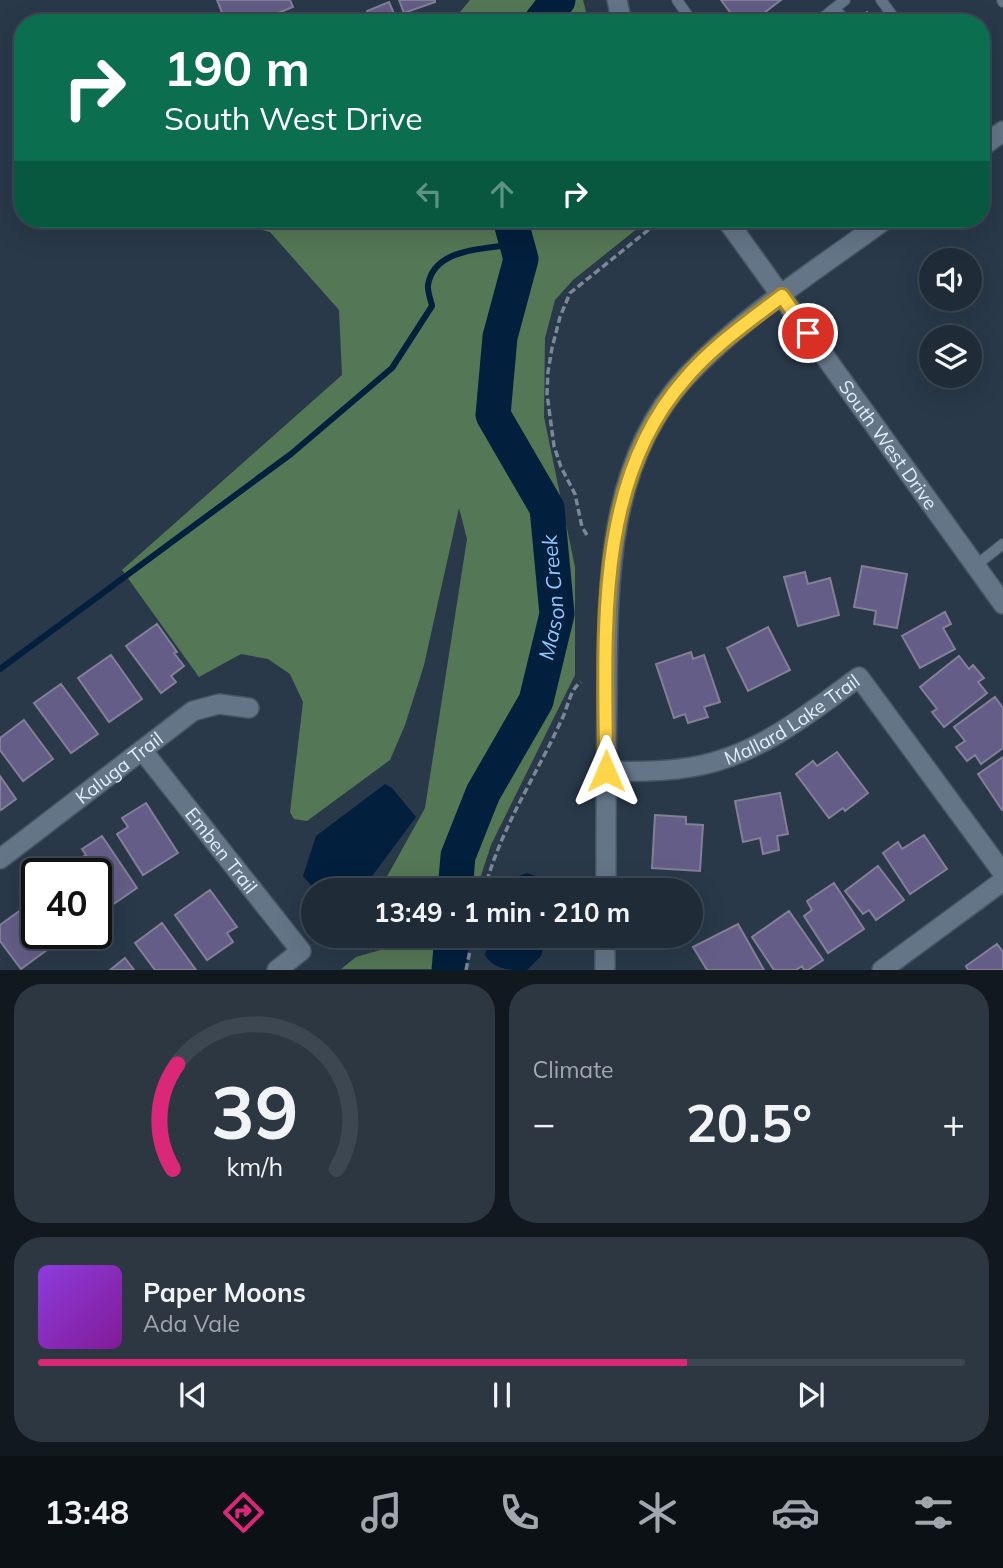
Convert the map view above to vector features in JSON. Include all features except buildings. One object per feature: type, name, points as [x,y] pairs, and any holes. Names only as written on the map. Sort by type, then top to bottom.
[{"type":"street","name":"South West Drive","points":[[733,228],[1003,604]]},
{"type":"street","points":[[606,878],[607,633],[612,552],[623,496],[638,453],[658,414],[685,379],[728,336],[874,228]]},
{"type":"street","name":"Mallard Lake Trail","points":[[606,771],[667,771],[734,756],[765,742],[798,722],[859,677],[1003,873]]},
{"type":"street","name":"Kaluga Trail","points":[[0,859],[194,711],[219,704],[248,708]]},
{"type":"street","name":"Emben Trail","points":[[142,750],[301,951],[277,970]]},
{"type":"street","points":[[882,970],[1003,881]]},
{"type":"street","points":[[605,948],[605,970]]},
{"type":"lane","points":[[827,14],[845,0]]},
{"type":"lane","points":[[835,8],[840,14]]},
{"type":"lane","points":[[975,566],[1003,544]]},
{"type":"path","points":[[587,535],[582,527],[575,494],[554,446],[547,394],[554,338],[564,303],[570,293],[651,228]]},
{"type":"path","points":[[489,878],[505,831],[521,797],[562,720],[574,686],[581,682]]},
{"type":"path","points":[[466,970],[471,948]]},
{"type":"green space","points":[[470,0],[583,0],[587,14],[458,14]]},
{"type":"green space","points":[[255,228],[638,228],[573,280],[555,300],[545,338],[544,417],[575,567],[575,675],[491,845],[480,878],[386,878],[425,808],[467,539],[459,508],[424,665],[405,725],[390,760],[307,821],[294,819],[290,812],[303,702],[290,674],[268,659],[241,654],[199,677],[122,570],[342,375],[339,310],[270,232]]},
{"type":"green space","points":[[387,948],[462,948],[458,969],[341,969],[356,957]]},
{"type":"water","points":[[385,784],[392,788],[416,817],[371,878],[305,878],[303,876],[316,836]]},
{"type":"water","points":[[527,873],[541,878],[515,878]]},
{"type":"water","points":[[487,948],[543,948],[541,956],[527,970],[503,968],[493,964],[485,955]]},
{"type":"waterway","name":"Mason Creek","points":[[547,14],[558,0]]},
{"type":"waterway","name":"Mason Creek","points":[[456,878],[458,856],[483,793],[536,701],[557,614],[547,508],[493,415],[500,337],[521,259],[512,228]]},
{"type":"waterway","points":[[0,669],[291,454],[392,368],[432,306],[428,285],[432,273],[440,263],[463,252],[516,244]]},
{"type":"waterway","name":"Mason Creek","points":[[449,970],[451,948]]},
{"type":"route","points":[[606,771],[607,633],[612,552],[623,496],[638,453],[658,414],[685,379],[728,336],[782,296],[808,333]]}]
